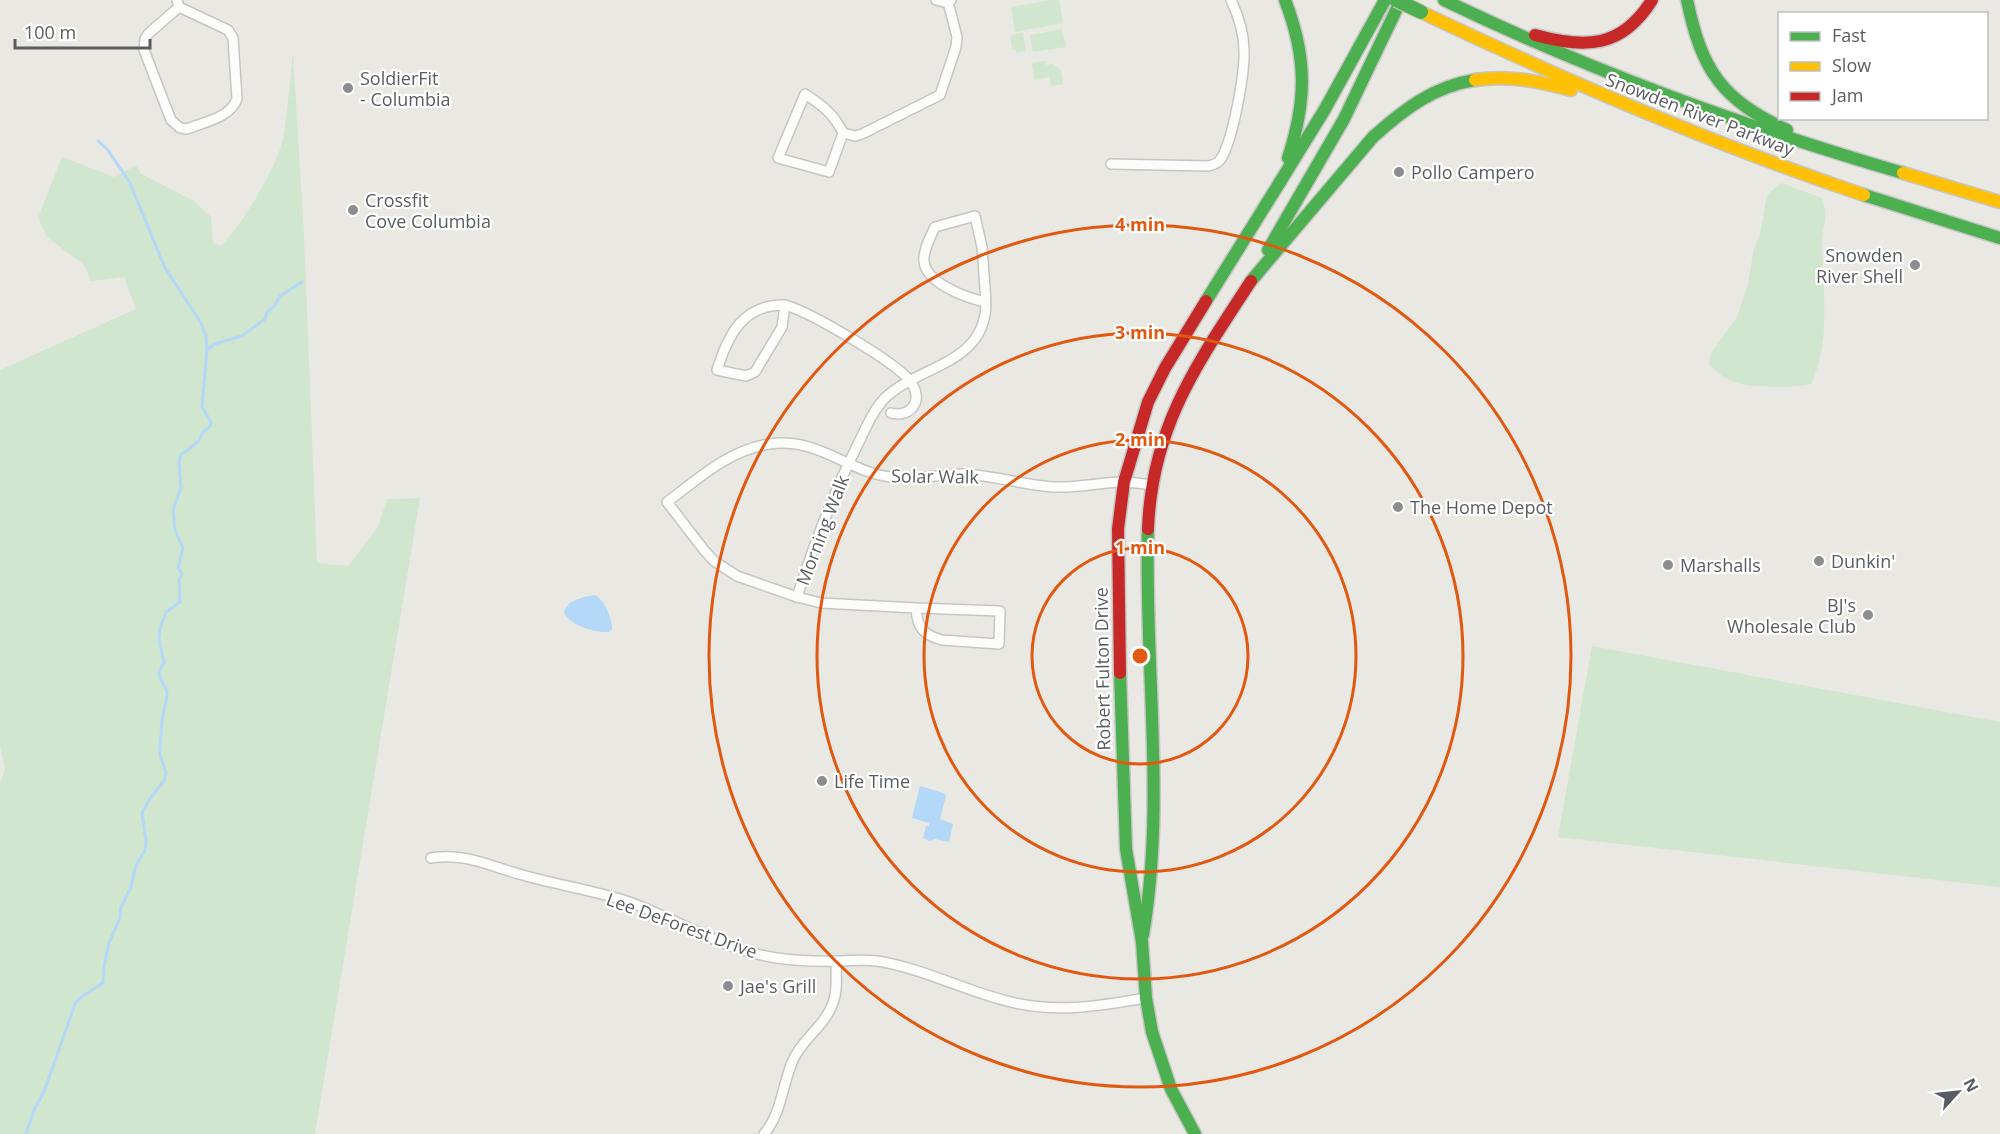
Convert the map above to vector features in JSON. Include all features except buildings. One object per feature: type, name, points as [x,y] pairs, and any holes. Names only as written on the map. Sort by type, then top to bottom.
[{"type":"main road","points":[[1280,182],[1297,130],[1304,87],[1297,32],[1285,0]]},
{"type":"main road","points":[[1280,182],[1325,109],[1385,0]]},
{"type":"main road","points":[[1251,280],[1344,119],[1398,0]]},
{"type":"main road","name":"Snowden River Parkway","points":[[1398,0],[1524,62],[1674,126],[1846,188],[2000,238]]},
{"type":"main road","name":"Snowden River Parkway","points":[[1444,0],[1587,65],[1684,103],[1858,160],[2000,202]]},
{"type":"main road","points":[[1476,16],[1543,38],[1566,42],[1600,42],[1615,37],[1636,24],[1652,0]]},
{"type":"main road","points":[[1687,0],[1699,49],[1714,76],[1731,97],[1757,116],[1858,160]]},
{"type":"main road","points":[[1251,280],[1388,122],[1414,102],[1445,87],[1478,78],[1517,77],[1564,87],[1674,126]]},
{"type":"main road","name":"Robert Fulton Drive","points":[[1195,1134],[1172,1089],[1160,1059],[1146,998],[1142,942],[1131,880],[1124,816],[1118,529],[1124,482],[1132,448],[1148,402],[1165,368],[1280,182]]},
{"type":"main road","name":"Robert Fulton Drive","points":[[1142,942],[1154,841],[1148,563],[1148,531],[1153,485],[1159,454],[1173,413],[1188,382],[1251,280]]},
{"type":"street","points":[[843,133],[829,172],[778,158],[805,94],[832,114],[843,133],[855,136],[862,135],[940,95],[956,47],[957,37],[950,1],[944,3],[936,0]]},
{"type":"street","points":[[1111,164],[1208,166],[1219,161],[1225,151],[1244,65],[1242,29],[1231,0]]},
{"type":"street","points":[[178,3],[228,30],[234,38],[237,99],[235,105],[224,114],[187,129],[180,128],[171,120],[144,50],[148,34],[178,3]]},
{"type":"street","name":"Morning Walk","points":[[797,597],[816,536],[848,463],[873,414],[888,396],[967,349],[975,340],[985,321],[986,303],[982,248],[975,216],[935,227],[925,252],[924,264],[927,273],[932,279],[965,298],[986,303]]},
{"type":"street","points":[[785,305],[782,327],[755,372],[746,376],[717,370],[733,331],[740,322],[760,308],[775,304],[785,305],[804,312],[890,363],[910,382],[916,392],[912,408],[902,414],[891,413]]},
{"type":"street","name":"Solar Walk","points":[[797,597],[736,576],[714,561],[668,502],[724,461],[741,452],[779,443],[805,445],[887,477],[963,474],[1040,486],[1069,487],[1124,482],[1153,485]]},
{"type":"street","points":[[797,597],[821,603],[1000,611],[999,644],[933,638],[919,626],[916,608]]},
{"type":"street","name":"Lee DeForest Drive","points":[[431,858],[450,856],[467,858],[521,875],[627,902],[753,953],[793,959],[836,961],[863,959],[909,967],[1007,1002],[1050,1009],[1086,1008],[1146,998]]},
{"type":"street","points":[[764,1134],[774,1119],[792,1061],[803,1043],[822,1023],[831,1007],[836,988],[836,961]]},
{"type":"green space","points":[[1059,0],[1063,23],[1015,32],[1011,7]]},
{"type":"green space","points":[[1062,29],[1066,47],[1033,52],[1030,35]]},
{"type":"green space","points":[[1023,33],[1026,51],[1016,53],[1016,50],[1012,50],[1010,35]]},
{"type":"green space","points":[[293,53],[304,235],[317,563],[348,566],[378,527],[387,499],[420,498],[315,1134],[0,1134],[0,783],[5,769],[0,745],[0,370],[136,309],[124,277],[91,281],[84,265],[47,237],[38,218],[62,157],[114,177],[136,165],[141,174],[194,201],[211,217],[213,243],[221,246],[239,224],[275,162],[284,135]]},
{"type":"green space","points":[[1045,61],[1046,65],[1053,64],[1061,70],[1063,84],[1051,86],[1049,77],[1035,80],[1031,63]]},
{"type":"green space","points":[[1781,183],[1822,198],[1825,218],[1822,247],[1824,334],[1811,384],[1774,387],[1746,385],[1726,378],[1709,365],[1711,353],[1737,317],[1748,284],[1767,195]]},
{"type":"green space","points":[[1592,646],[2000,722],[2000,887],[1558,837]]},
{"type":"water","points":[[595,595],[602,601],[609,615],[612,630],[609,632],[584,628],[572,622],[564,613],[572,602]]},
{"type":"water","points":[[920,786],[944,793],[946,796],[940,819],[953,824],[949,842],[935,839],[930,841],[923,838],[929,823],[912,818]]},
{"type":"waterway","points":[[26,1134],[34,1110],[44,1092],[75,1004],[80,998],[103,983],[109,943],[120,918],[121,907],[131,887],[136,865],[145,851],[142,813],[164,781],[166,773],[160,748],[167,691],[159,672],[164,662],[159,640],[160,628],[166,612],[180,602],[179,581],[182,574],[178,568],[183,548],[175,530],[173,510],[181,488],[179,462],[181,455],[199,441],[211,422],[202,407],[207,350],[206,337],[201,323],[165,268],[129,181],[107,149],[98,141]]},
{"type":"waterway","points":[[207,350],[214,344],[242,336],[265,319],[267,312],[280,296],[302,282]]},
{"type":"traffic: fast","points":[[1285,0],[1297,41],[1302,79],[1299,117],[1288,158]]},
{"type":"traffic: fast","points":[[1280,182],[1325,109],[1385,0]]},
{"type":"traffic: fast","points":[[1396,0],[1421,12]]},
{"type":"traffic: fast","points":[[1268,250],[1344,119],[1401,0]]},
{"type":"traffic: fast","points":[[1444,0],[1557,51],[1670,96],[1727,117],[1903,173]]},
{"type":"traffic: fast","points":[[1687,0],[1700,46],[1718,80],[1746,107],[1787,130]]},
{"type":"traffic: fast","points":[[1251,281],[1373,137],[1420,101],[1446,88],[1475,80]]},
{"type":"traffic: fast","points":[[1206,301],[1280,182]]},
{"type":"traffic: fast","points":[[1864,195],[2000,238]]},
{"type":"traffic: fast","points":[[1143,935],[1150,885],[1154,783],[1148,529]]},
{"type":"traffic: fast","points":[[1120,673],[1126,849],[1142,942],[1146,998],[1152,1032],[1171,1089],[1195,1134]]},
{"type":"traffic: slow","points":[[1421,12],[1530,63],[1695,133],[1864,195]]},
{"type":"traffic: slow","points":[[1475,80],[1499,78],[1523,80],[1571,90]]},
{"type":"traffic: slow","points":[[1903,173],[2000,202]]},
{"type":"traffic: jam","points":[[1535,35],[1571,42],[1601,41],[1628,28],[1652,0]]},
{"type":"traffic: jam","points":[[1148,529],[1151,492],[1158,458],[1168,427],[1196,369],[1251,281]]},
{"type":"traffic: jam","points":[[1120,673],[1118,529],[1124,482],[1148,402],[1165,368],[1206,301]]},
{"type":"place","name":"SoldierFit - Columbia","points":[[348,88]]},
{"type":"place","name":"Pollo Campero","points":[[1399,172]]},
{"type":"place","name":"Crossfit Cove Columbia","points":[[353,210]]},
{"type":"place","name":"Snowden River Shell","points":[[1915,265]]},
{"type":"place","name":"The Home Depot","points":[[1398,507]]},
{"type":"place","name":"Dunkin'","points":[[1819,561]]},
{"type":"place","name":"Marshalls","points":[[1668,565]]},
{"type":"place","name":"BJ's Wholesale Club","points":[[1868,615]]},
{"type":"place","name":"Life Time","points":[[822,781]]},
{"type":"place","name":"Jae's Grill","points":[[728,986]]}]
